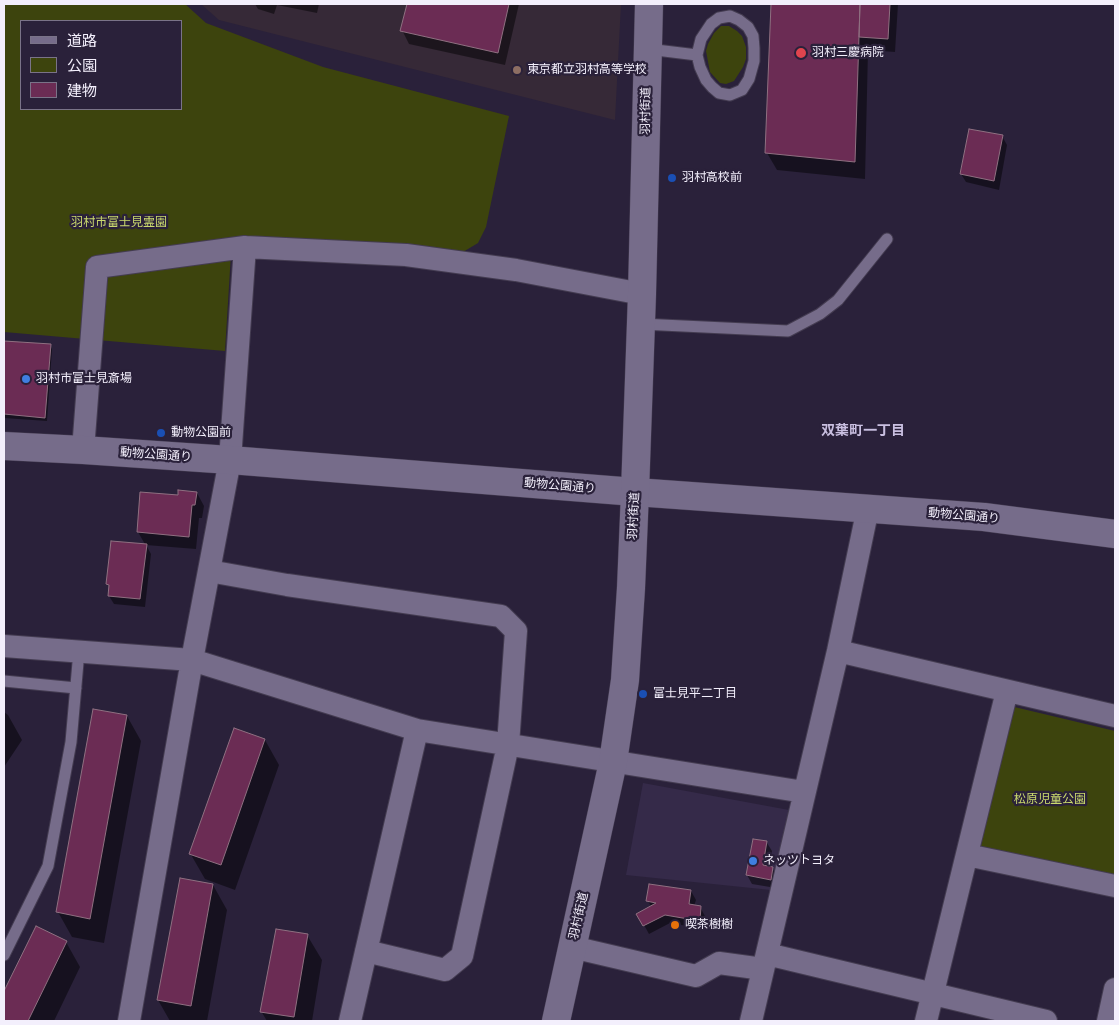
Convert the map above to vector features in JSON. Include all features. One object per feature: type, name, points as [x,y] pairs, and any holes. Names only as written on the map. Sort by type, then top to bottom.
[{"type":"street","name":"羽村街道","points":[[556,1021],[613,762],[625,680],[631,588],[641,324],[649,4]]},
{"type":"street","points":[[129,1021],[192,660],[230,460],[245,247]]},
{"type":"street","points":[[82,450],[97,267],[245,247],[406,255],[516,270],[642,294]]},
{"type":"street","name":"動物公園通り","points":[[4,446],[230,460],[984,517],[1115,534]]},
{"type":"street","points":[[751,1021],[838,651],[868,508]]},
{"type":"street","points":[[209,571],[287,585],[501,616],[516,632],[508,745],[462,956],[445,970],[366,951]]},
{"type":"street","points":[[4,646],[192,660],[417,730],[804,792]]},
{"type":"street","points":[[838,651],[1115,716]]},
{"type":"street","points":[[926,1021],[1007,690]]},
{"type":"street","points":[[350,1021],[417,730]]},
{"type":"street","points":[[967,855],[1115,886]]},
{"type":"street","points":[[572,947],[696,976],[720,963],[765,961],[933,994],[1046,1021]]},
{"type":"street","points":[[1108,1021],[1115,989]]},
{"type":"lane","points":[[730,16],[739,20],[748,27],[753,36],[754,61],[749,78],[742,90],[730,95],[719,93],[706,80],[697,55],[701,39],[711,24],[719,18],[730,16]]},
{"type":"lane","points":[[648,49],[697,55]]},
{"type":"lane","points":[[641,324],[788,331],[820,314],[838,300],[887,238]]},
{"type":"lane","points":[[4,955],[48,866],[71,742],[79,651]]},
{"type":"lane","points":[[4,682],[76,688]]},
{"type":"shaded area","name":"東京都立羽村高等学校","points":[[201,4],[621,4],[615,120],[219,20]]},
{"type":"shaded area","points":[[643,783],[789,810],[771,890],[626,875]]},
{"type":"green space","name":"羽村市富士見霊園","points":[[4,4],[185,4],[206,23],[323,67],[509,116],[486,227],[478,243],[463,252],[232,237],[225,351],[4,332]]},
{"type":"green space","points":[[721,26],[729,26],[737,31],[742,36],[746,47],[746,59],[743,67],[734,81],[726,84],[720,83],[710,72],[706,51],[714,33]]},
{"type":"green space","name":"松原児童公園","points":[[1006,705],[1115,731],[1115,882],[970,853]]},
{"type":"building","points":[[407,4],[509,4],[498,53],[400,31]]},
{"type":"building","points":[[771,4],[860,4],[855,162],[765,153]]},
{"type":"building","points":[[860,4],[890,4],[888,39],[859,37]]},
{"type":"building","points":[[969,129],[1003,135],[994,181],[960,174]]},
{"type":"building","name":"羽村市富士見斎場","points":[[4,341],[51,344],[45,418],[4,414]]},
{"type":"building","points":[[178,490],[197,492],[195,505],[192,505],[189,537],[137,532],[140,492],[178,495]]},
{"type":"building","points":[[111,541],[147,544],[140,599],[108,596],[109,585],[106,584]]},
{"type":"building","points":[[93,709],[127,715],[90,919],[56,912]]},
{"type":"building","points":[[234,728],[265,739],[221,865],[189,854]]},
{"type":"building","points":[[753,839],[767,841],[763,865],[773,867],[771,880],[746,875]]},
{"type":"building","points":[[180,878],[213,884],[191,1006],[157,1000]]},
{"type":"building","points":[[649,884],[691,890],[689,904],[701,906],[700,921],[665,915],[643,926],[636,914],[656,903],[646,901]]},
{"type":"building","points":[[36,926],[67,941],[28,1021],[4,1021],[4,991]]},
{"type":"building","points":[[276,929],[308,934],[294,1017],[260,1012]]},
{"type":"place","name":"羽村三慶病院","points":[[801,53]]},
{"type":"place","name":"東京都立羽村高等学校","points":[[517,70]]},
{"type":"place","name":"羽村高校前","points":[[672,178]]},
{"type":"place","name":"羽村市富士見斎場","points":[[26,379]]},
{"type":"place","name":"動物公園前","points":[[161,433]]},
{"type":"place","name":"富士見平二丁目","points":[[643,694]]},
{"type":"place","name":"ネッツトヨタ","points":[[753,861]]},
{"type":"place","name":"喫茶樹樹","points":[[675,925]]},
{"type":"district","name":"双葉町一丁目","points":[[863,431]]}]
